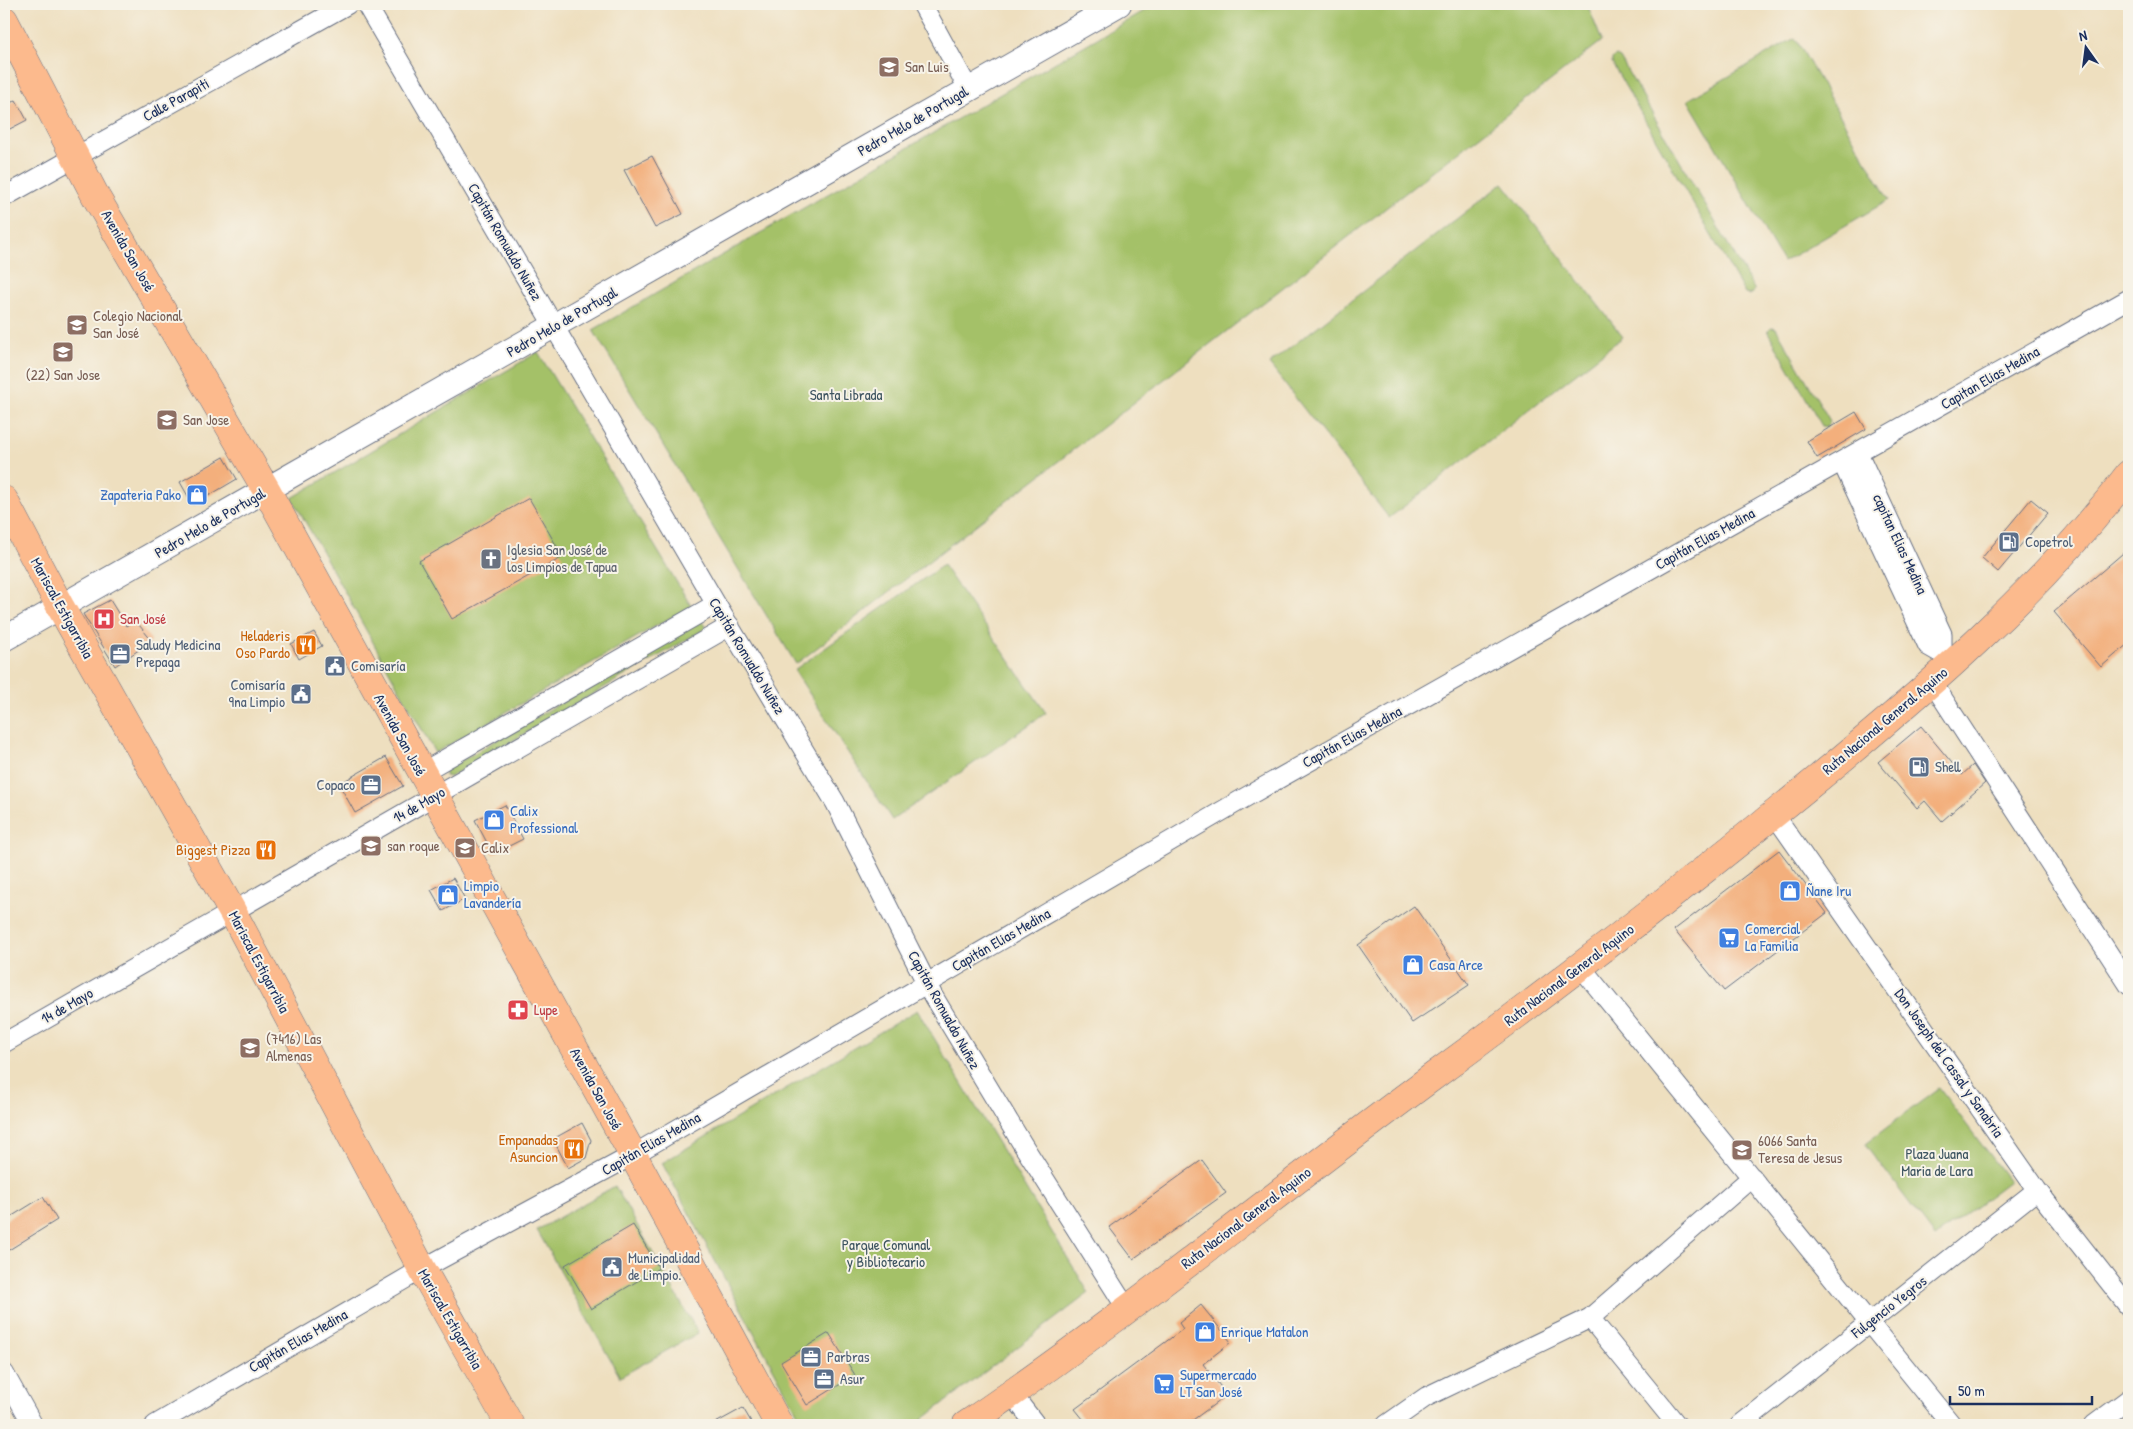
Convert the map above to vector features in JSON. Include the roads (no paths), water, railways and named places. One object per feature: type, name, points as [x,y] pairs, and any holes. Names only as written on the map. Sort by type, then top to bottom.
[{"type":"main road","name":"Avenida San José","points":[[4,20],[75,156],[267,491],[633,1155],[779,1425]]},
{"type":"main road","name":"Ruta Nacional General Aquino","points":[[966,1425],[1012,1394],[1127,1309],[1340,1146],[1581,967],[1774,814],[1941,668],[2063,556],[2099,515],[2129,474]]},
{"type":"main road","name":"Mariscal Estigarribia","points":[[4,500],[60,608],[232,911],[422,1269],[510,1425]]},
{"type":"street","name":"Calle Parapiti","points":[[4,197],[348,4]]},
{"type":"street","name":"Capitán Romualdo Nuñez","points":[[366,4],[716,604],[834,802],[926,983],[1023,1144],[1127,1309]]},
{"type":"street","points":[[922,4],[969,90]]},
{"type":"street","name":"Pedro Melo de Portugal","points":[[4,639],[267,491],[1119,4]]},
{"type":"street","name":"Capitan Elias Medina","points":[[2129,299],[1850,457],[1928,646],[2129,985]]},
{"type":"street","name":"capitan Elias Medina","points":[[1850,457],[1942,634],[1941,668]]},
{"type":"street","name":"Capitán Elias Medina","points":[[155,1425],[422,1269],[633,1155],[1246,798],[1850,457]]},
{"type":"street","name":"14 de Mayo","points":[[4,1043],[232,911],[716,604]]},
{"type":"street","name":"14 de Mayo","points":[[428,785],[730,626]]},
{"type":"street","name":"Don Joseph del Cassal y Sanabria","points":[[1774,814],[2037,1190],[2129,1308]]},
{"type":"street","points":[[1581,967],[1952,1425]]},
{"type":"street","points":[[1386,1425],[1426,1397],[1590,1318],[1752,1177]]},
{"type":"street","name":"Fulgencio Yegros","points":[[1740,1425],[2037,1190]]},
{"type":"street","points":[[1590,1318],[1677,1425]]},
{"type":"street","points":[[4,1373],[33,1425]]},
{"type":"street","points":[[1012,1394],[1036,1425]]},
{"type":"street","points":[[2094,1425],[2129,1399]]},
{"type":"place","name":"San Luis","points":[[889,67]]},
{"type":"place","name":"Colegio Nacional San José","points":[[77,325]]},
{"type":"place","name":"(22) San Jose","points":[[63,352]]},
{"type":"place","name":"San Jose","points":[[167,420]]},
{"type":"place","name":"Zapateria Pako","points":[[197,495]]},
{"type":"place","name":"Copetrol","points":[[2009,542]]},
{"type":"place","name":"Iglesia San José de los Limpios de Tapua","points":[[491,559]]},
{"type":"place","name":"San José","points":[[104,619]]},
{"type":"place","name":"Heladeris Oso Pardo","points":[[306,645]]},
{"type":"place","name":"Saludy Medicina Prepaga","points":[[120,654]]},
{"type":"place","name":"Comisaría","points":[[335,666]]},
{"type":"place","name":"Comisaría 9na Limpio","points":[[301,694]]},
{"type":"place","name":"Shell","points":[[1919,767]]},
{"type":"place","name":"Copaco","points":[[371,785]]},
{"type":"place","name":"Calix Professional","points":[[494,820]]},
{"type":"place","name":"san roque","points":[[371,846]]},
{"type":"place","name":"Calix","points":[[465,848]]},
{"type":"place","name":"Biggest Pizza","points":[[266,850]]},
{"type":"place","name":"Ñane Iru","points":[[1790,891]]},
{"type":"place","name":"Limpio Lavandería","points":[[448,895]]},
{"type":"place","name":"Comercial La Familia","points":[[1729,938]]},
{"type":"place","name":"Casa Arce","points":[[1413,965]]},
{"type":"place","name":"Lupe","points":[[518,1010]]},
{"type":"place","name":"(7416) Las Almenas","points":[[250,1048]]},
{"type":"place","name":"Empanadas Asuncion","points":[[574,1149]]},
{"type":"place","name":"6066 Santa Teresa de Jesus","points":[[1742,1150]]},
{"type":"place","name":"Municipalidad de Limpio.","points":[[612,1267]]},
{"type":"place","name":"Enrique Matalon","points":[[1205,1332]]},
{"type":"place","name":"Parbras","points":[[811,1357]]},
{"type":"place","name":"Asur","points":[[824,1379]]},
{"type":"place","name":"Supermercado LT San José","points":[[1164,1384]]},
{"type":"park label","name":"Santa Librada","points":[[846,395]]},
{"type":"park label","name":"Plaza Juana Maria de Lara","points":[[1937,1162]]},
{"type":"park label","name":"Parque Comunal y Bibliotecario","points":[[886,1254]]}]
